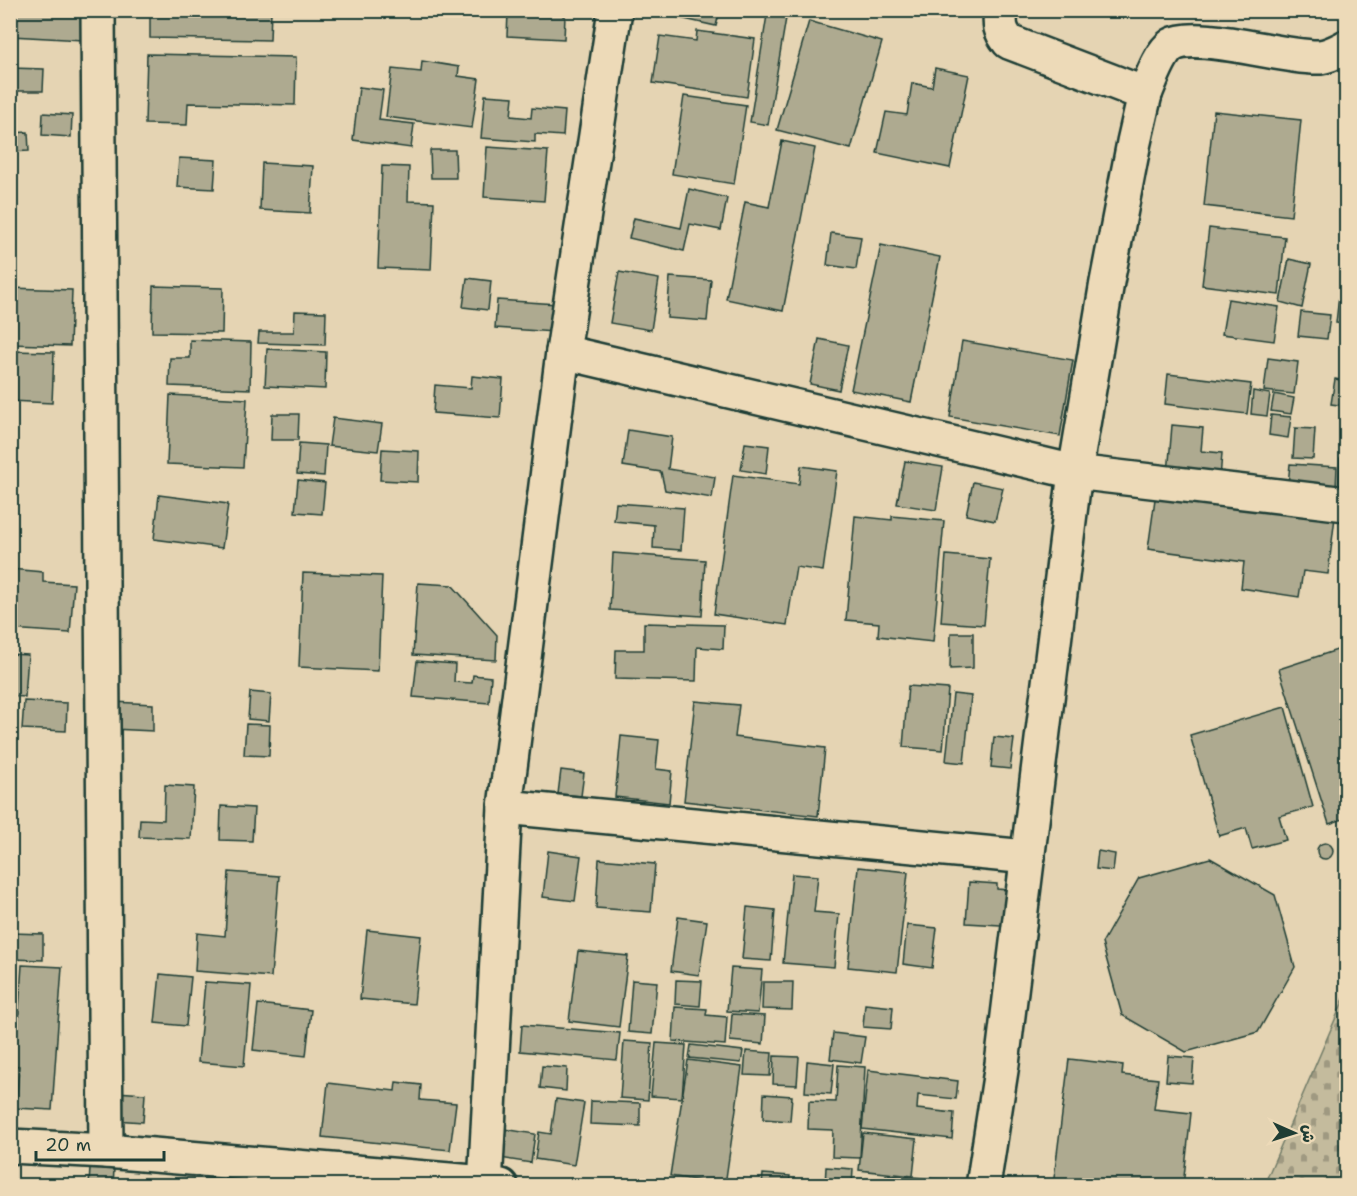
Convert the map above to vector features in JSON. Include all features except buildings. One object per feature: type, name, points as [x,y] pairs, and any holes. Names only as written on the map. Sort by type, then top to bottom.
[{"type":"street","points":[[98,10],[106,1151]]},
{"type":"street","points":[[10,1146],[106,1151],[490,1185],[505,807],[563,352],[615,10]]},
{"type":"street","points":[[1001,10],[1002,34],[1009,42],[1145,94]]},
{"type":"street","points":[[983,1185],[1002,1064],[1075,471],[1101,316],[1145,94],[1162,57],[1171,46],[1182,42],[1206,42],[1300,56],[1322,57],[1347,47]]},
{"type":"street","points":[[563,352],[1075,471],[1347,504]]},
{"type":"street","points":[[505,807],[1028,857]]},
{"type":"green space","points":[[1346,994],[1346,1185],[1264,1185]]}]
